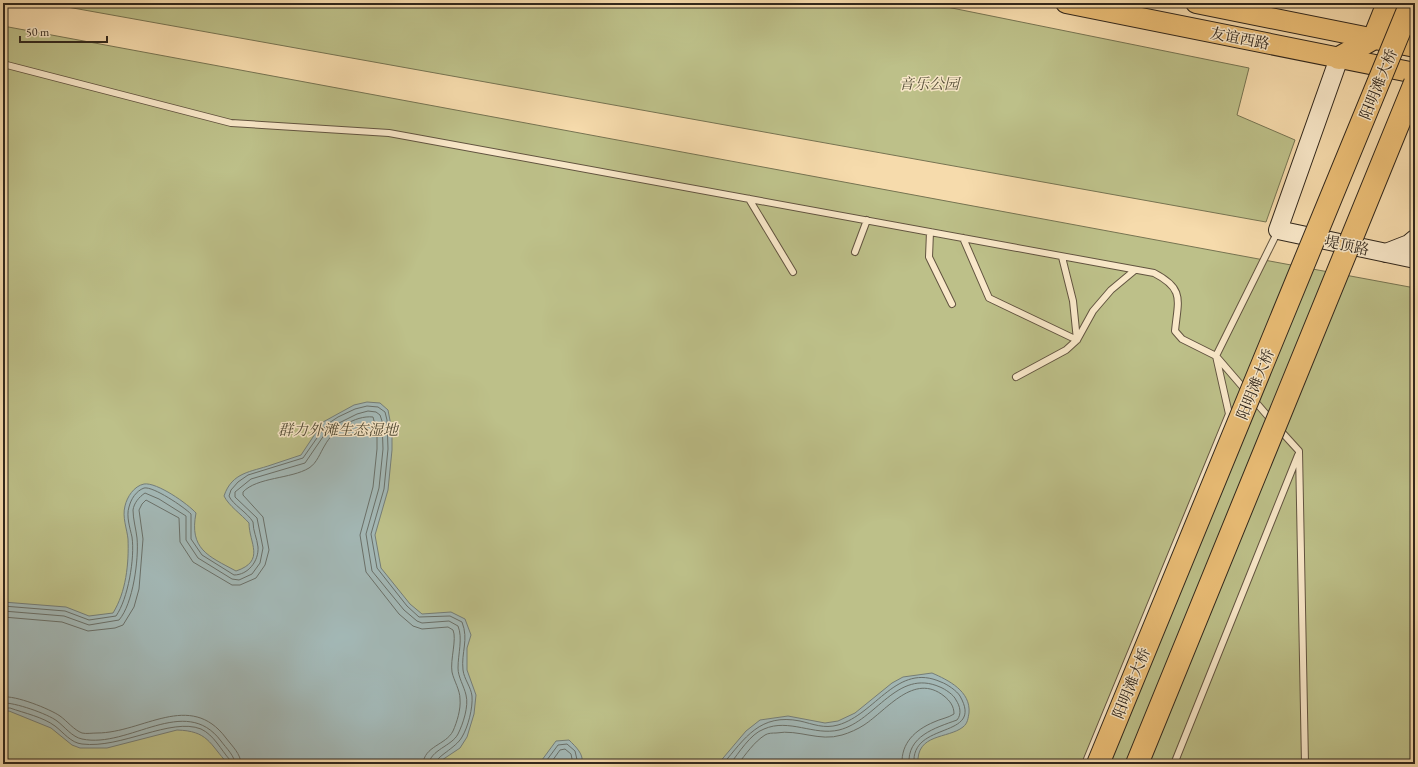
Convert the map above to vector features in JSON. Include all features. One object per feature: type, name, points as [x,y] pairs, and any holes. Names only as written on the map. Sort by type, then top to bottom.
[{"type":"highway","points":[[1339,58],[1374,38],[1388,3]]},
{"type":"highway","name":"阳明滩大桥","points":[[1098,764],[1412,3]]},
{"type":"highway","points":[[1137,764],[1415,83]]},
{"type":"main road","name":"友谊西路","points":[[1196,3],[1415,47]]},
{"type":"main road","name":"友谊西路","points":[[1087,5],[1415,73]]},
{"type":"main road","points":[[1278,230],[1339,58]]},
{"type":"main road","name":"堤顶路","points":[[1278,230],[1415,259]]},
{"type":"main road","points":[[1386,253],[1409,244],[1415,239]]},
{"type":"lane","points":[[3,64],[231,123],[389,133],[1154,273],[1170,282],[1178,295],[1175,331],[1182,339],[1216,356],[1299,451],[1304,764]]},
{"type":"lane","points":[[749,199],[793,272]]},
{"type":"lane","points":[[854,252],[867,220]]},
{"type":"lane","points":[[1085,764],[1229,414],[1216,356],[1278,230]]},
{"type":"lane","points":[[930,232],[929,258],[952,304]]},
{"type":"lane","points":[[964,238],[989,298],[1077,340]]},
{"type":"lane","points":[[1062,257],[1074,301],[1077,340]]},
{"type":"lane","points":[[1016,377],[1066,350],[1077,340],[1093,311],[1111,290],[1135,270]]},
{"type":"lane","points":[[1174,764],[1299,451]]},
{"type":"green space","name":"音乐公园","points":[[45,3],[927,3],[1249,68],[1237,115],[1295,140],[1266,222]]},
{"type":"green space","name":"群力外滩生态湿地","points":[[3,26],[1415,288],[1415,764],[3,764]]},
{"type":"water","points":[[367,402],[380,403],[388,410],[392,431],[392,450],[388,490],[375,535],[381,568],[410,604],[422,614],[451,612],[465,619],[471,635],[467,648],[467,670],[476,695],[474,714],[467,737],[460,748],[436,764],[228,764],[212,744],[202,736],[187,731],[177,730],[107,748],[80,748],[72,745],[51,728],[9,711],[3,712],[3,602],[66,607],[89,616],[113,613],[121,596],[126,578],[128,539],[124,519],[124,510],[127,499],[134,489],[140,485],[150,484],[172,494],[186,504],[196,513],[195,535],[203,550],[209,556],[236,571],[245,567],[251,562],[254,551],[249,523],[226,500],[224,496],[227,488],[237,477],[243,474],[301,455],[323,422],[354,405]]},
{"type":"water","points":[[932,673],[957,687],[966,698],[969,705],[969,713],[967,722],[963,727],[957,731],[934,738],[922,747],[919,754],[918,764],[718,764],[746,731],[760,720],[788,716],[825,723],[838,721],[855,713],[892,683],[903,677]]},
{"type":"water","points":[[569,740],[581,754],[582,764],[539,764],[556,741]]}]
